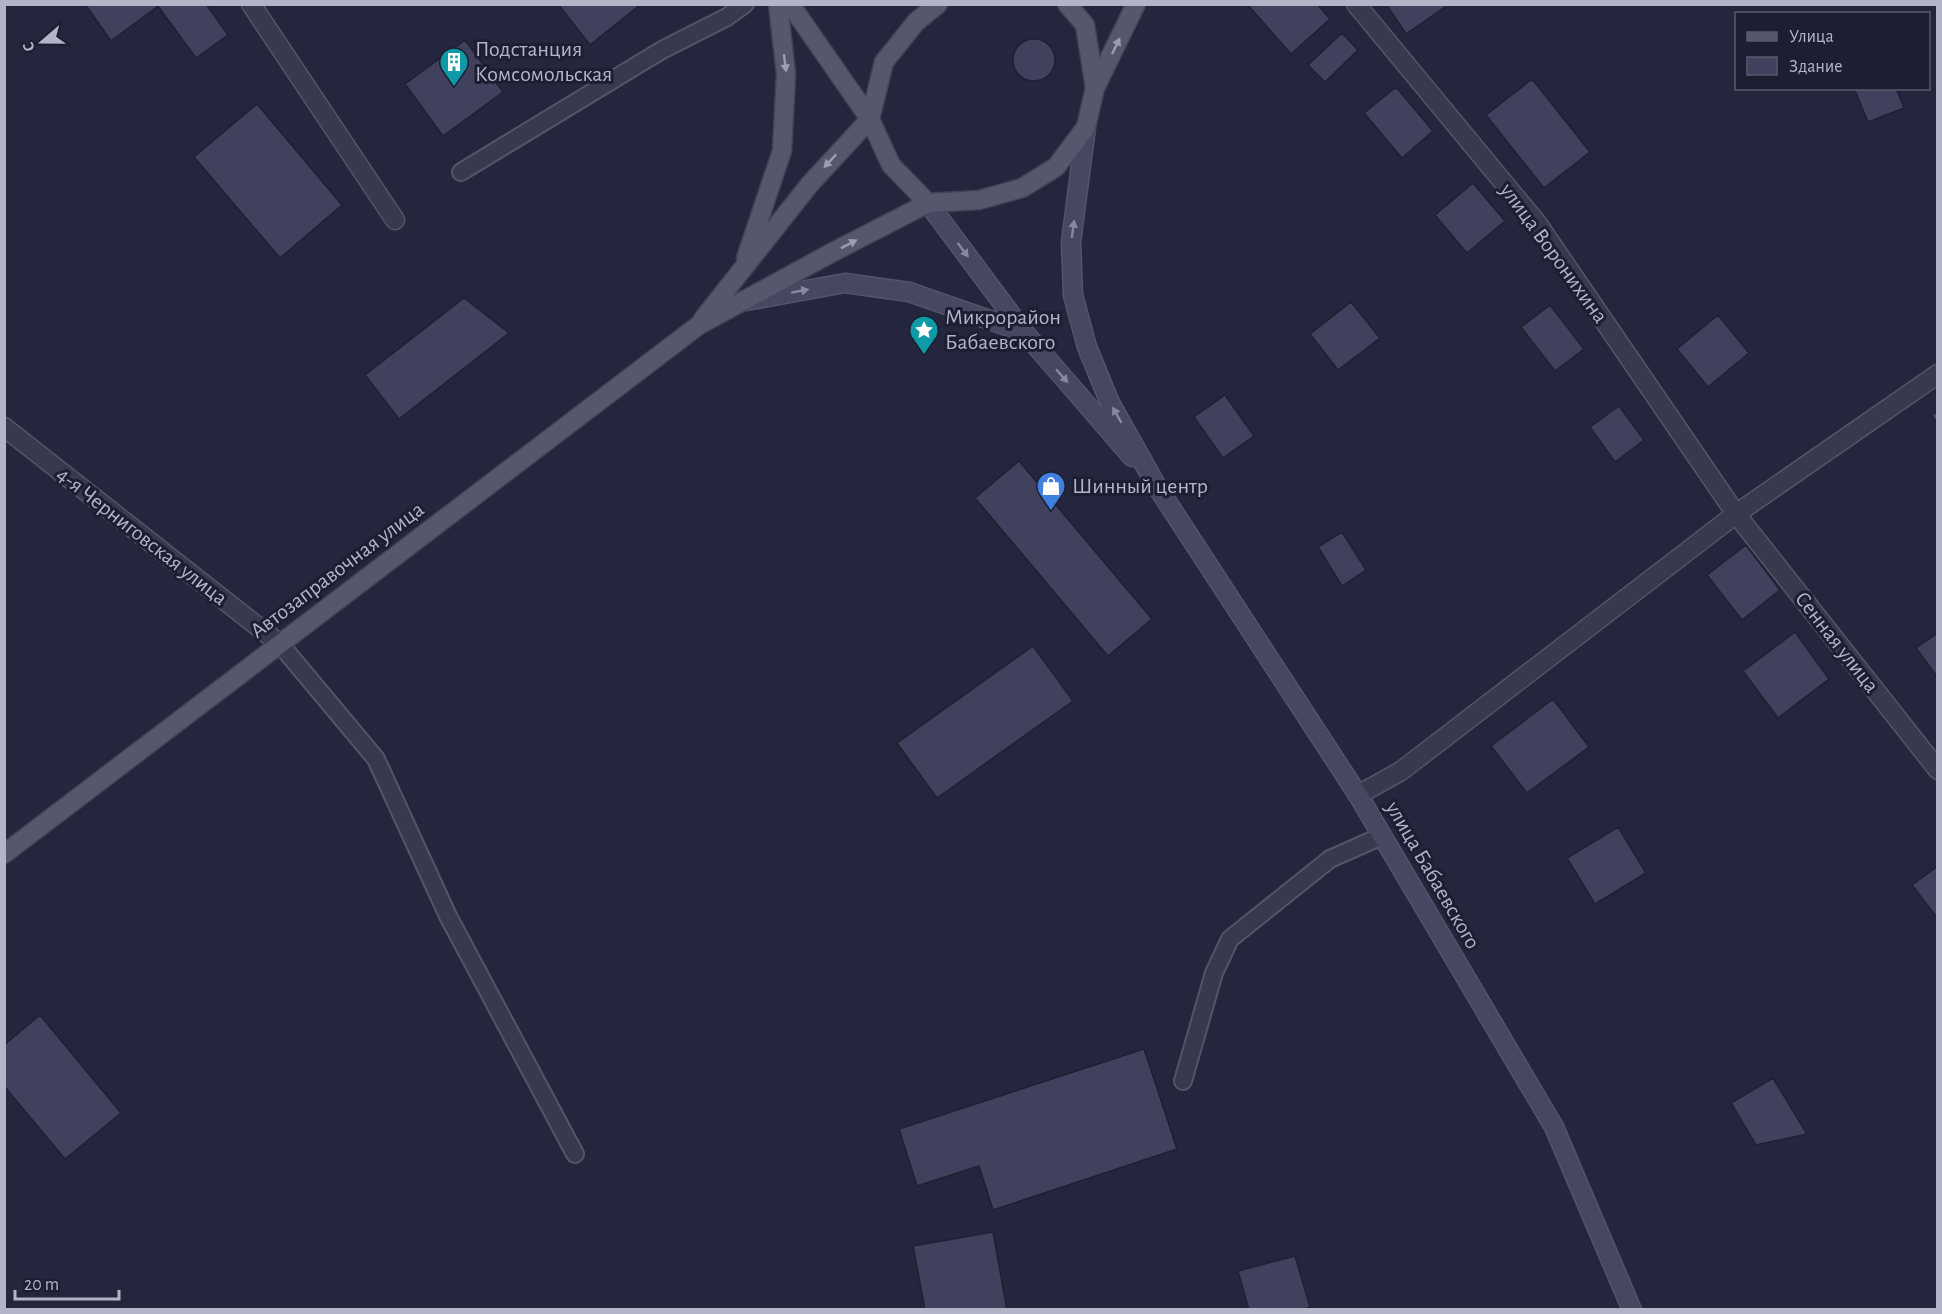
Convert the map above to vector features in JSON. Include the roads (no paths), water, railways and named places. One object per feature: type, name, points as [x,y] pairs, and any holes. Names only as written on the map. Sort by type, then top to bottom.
[{"type":"main road","points":[[741,271],[782,151],[786,74],[778,4]]},
{"type":"main road","points":[[790,4],[870,118],[891,165],[928,203],[1023,332],[1156,485]]},
{"type":"main road","points":[[699,325],[810,184],[870,118],[884,63],[916,22],[938,4]]},
{"type":"main road","points":[[1067,4],[1085,25],[1095,88]]},
{"type":"main road","points":[[1136,4],[1095,88],[1086,127],[1071,242],[1073,295],[1088,347],[1110,403],[1156,485]]},
{"type":"main road","points":[[699,325],[928,203],[979,200],[1022,188],[1056,167],[1086,127]]},
{"type":"main road","points":[[742,302],[845,283],[909,292],[1023,332]]},
{"type":"main road","name":"Автозаправочная улица","points":[[4,854],[699,325]]},
{"type":"main road","name":"улица Бабаевского","points":[[1156,485],[1358,795],[1554,1127],[1632,1310]]},
{"type":"street","points":[[251,4],[395,220]]},
{"type":"street","name":"улица Воронихина","points":[[1356,4],[1538,223],[1736,514]]},
{"type":"street","points":[[1358,795],[1401,771],[1736,514],[1938,374]]},
{"type":"street","name":"4-я Черниговская улица","points":[[4,427],[280,644]]},
{"type":"street","name":"Сенная улица","points":[[1736,514],[1938,770]]},
{"type":"lane","points":[[461,172],[662,50],[727,17],[745,4]]},
{"type":"lane","points":[[280,644],[376,759],[448,916],[575,1155]]},
{"type":"lane","points":[[1183,1082],[1214,973],[1230,939],[1330,859],[1382,836]]},
{"type":"place","name":"Подстанция Комсомольская","points":[[454,88]]},
{"type":"place","name":"Микрорайон Бабаевского","points":[[924,356]]},
{"type":"place","name":"Шинный центр","points":[[1051,512]]}]
